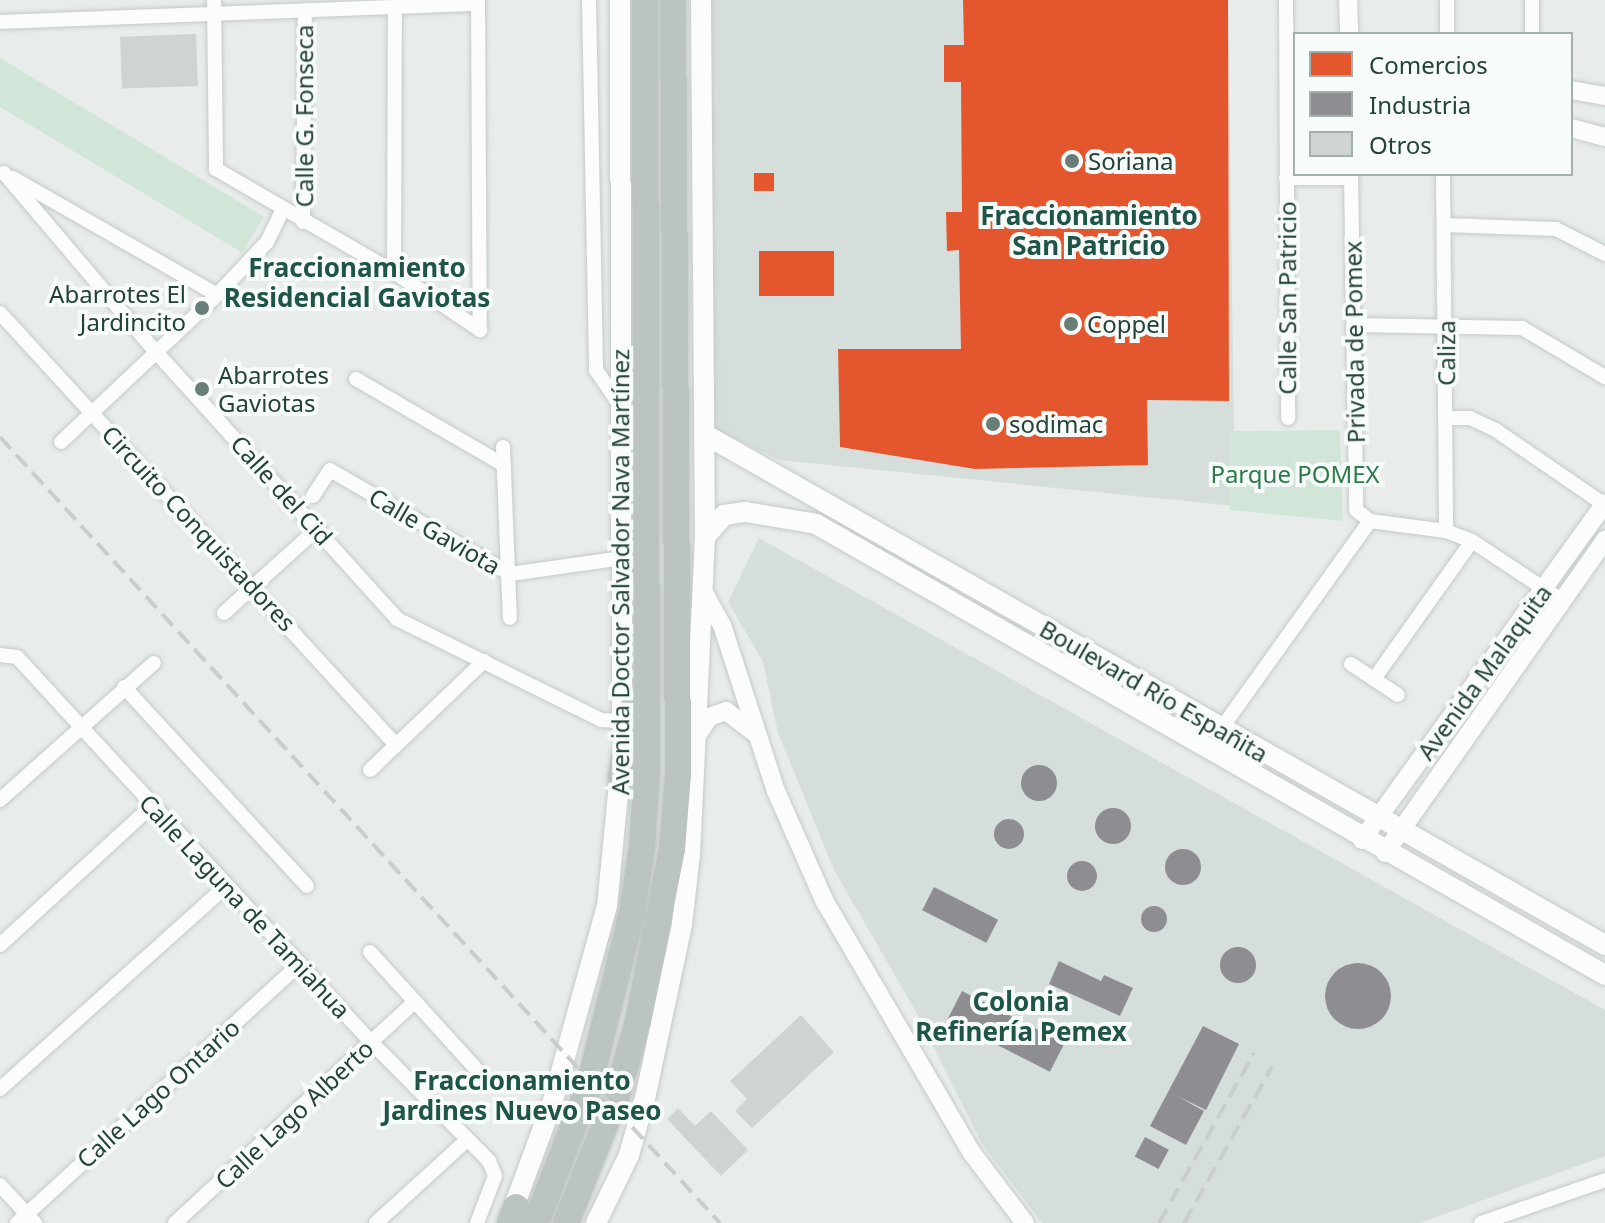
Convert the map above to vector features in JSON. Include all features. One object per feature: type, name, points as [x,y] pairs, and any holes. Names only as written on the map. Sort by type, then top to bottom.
[{"type":"highway","name":"Avenida Doctor Salvador Nava Martínez","points":[[517,1219],[589,1086],[632,913],[647,773],[645,0]]},
{"type":"highway","points":[[662,917],[678,774],[673,0]]},
{"type":"highway","points":[[621,777],[647,637]]},
{"type":"highway","points":[[566,1223],[617,1095],[662,917],[691,826]]},
{"type":"main road","name":"Avenida Doctor Salvador Nava Martínez","points":[[517,1219],[583,1005],[604,920],[621,777],[620,0]]},
{"type":"main road","points":[[596,1223],[629,1155],[646,1094],[682,924],[691,826],[698,734],[705,537],[701,0]]},
{"type":"main road","name":"Boulevard Río Españita","points":[[704,434],[1605,945]]},
{"type":"main road","name":"Boulevard Río Españita","points":[[705,537],[724,515],[746,512],[816,524],[1362,840],[1605,975]]},
{"type":"street","points":[[589,0],[596,370],[622,408]]},
{"type":"street","name":"Calle San Patricio","points":[[1286,0],[1290,160],[1286,178],[1288,418]]},
{"type":"street","points":[[1348,0],[1349,32]]},
{"type":"street","points":[[1447,0],[1447,32]]},
{"type":"street","points":[[1532,0],[1532,32]]},
{"type":"street","points":[[0,22],[214,7],[305,10],[478,2],[480,330],[394,272],[281,213],[216,169],[214,7]]},
{"type":"street","points":[[394,272],[395,7]]},
{"type":"street","name":"Calle G. Fonseca","points":[[303,222],[305,10]]},
{"type":"street","points":[[1573,90],[1605,96]]},
{"type":"street","points":[[1573,129],[1605,137]]},
{"type":"street","points":[[2,172],[217,295]]},
{"type":"street","name":"Calle del Cid","points":[[2,172],[156,352],[397,619],[601,720],[622,721]]},
{"type":"street","name":"Calle San Patricio","points":[[1286,178],[1351,176]]},
{"type":"street","name":"Privada de Pomex","points":[[1351,176],[1356,510],[1370,521]]},
{"type":"street","name":"Caliza","points":[[1443,176],[1446,531]]},
{"type":"street","points":[[61,442],[217,295],[267,242],[281,213]]},
{"type":"street","points":[[1444,225],[1556,229],[1605,254]]},
{"type":"street","name":"Circuito Conquistadores","points":[[0,313],[396,745]]},
{"type":"street","points":[[1353,325],[1522,328],[1605,377]]},
{"type":"street","points":[[356,379],[504,465]]},
{"type":"street","points":[[1446,418],[1470,418],[1494,429],[1605,504]]},
{"type":"street","points":[[503,447],[510,618]]},
{"type":"street","name":"Calle Gaviota","points":[[313,496],[330,470],[510,574],[623,558]]},
{"type":"street","name":"Avenida Malaquita","points":[[1362,840],[1605,504]]},
{"type":"street","points":[[1221,729],[1370,521],[1446,531],[1472,541],[1561,600]]},
{"type":"street","points":[[224,613],[318,528]]},
{"type":"street","name":"Avenida Malaquita","points":[[1385,853],[1605,540]]},
{"type":"street","points":[[1374,679],[1472,541]]},
{"type":"street","points":[[703,591],[722,625],[776,791],[824,900],[972,1153],[1025,1223]]},
{"type":"street","name":"Calle Laguna de Tamiahua","points":[[0,654],[17,657],[78,728],[371,1042],[489,1161],[495,1176],[477,1223]]},
{"type":"street","points":[[370,770],[484,661]]},
{"type":"street","points":[[0,800],[154,663]]},
{"type":"street","points":[[1351,664],[1398,695]]},
{"type":"street","points":[[124,687],[307,886]]},
{"type":"street","points":[[698,734],[709,717],[726,711],[758,735]]},
{"type":"street","points":[[0,945],[153,805]]},
{"type":"street","points":[[0,1089],[227,885]]},
{"type":"street","points":[[370,952],[412,1004],[479,1072]]},
{"type":"street","name":"Calle Lago Ontario","points":[[26,1220],[300,964]]},
{"type":"street","name":"Calle Lago Alberto","points":[[175,1223],[412,1004]]},
{"type":"street","points":[[376,1223],[467,1140]]},
{"type":"street","points":[[1481,1223],[1605,1180]]},
{"type":"street","points":[[0,1185],[26,1220]]},
{"type":"shaded area","points":[[709,0],[1228,0],[1235,506],[779,460],[715,429]]},
{"type":"shaded area","points":[[759,538],[1605,1010],[1605,1156],[1420,1223],[1042,1223],[982,1144],[916,1012],[834,870],[778,733],[763,662],[728,602]]},
{"type":"green space","points":[[0,58],[264,217],[242,253],[0,107]]},
{"type":"green space","name":"Parque POMEX","points":[[1340,430],[1343,521],[1230,510],[1231,431]]},
{"type":"building: Comercios","points":[[963,0],[1228,0],[1229,401],[1147,400],[1148,465],[975,469],[840,447],[838,349],[961,349],[959,250],[947,251],[946,212],[962,212],[961,82],[944,82],[944,45],[964,45]]},
{"type":"building: Comercios","points":[[754,173],[774,173],[774,191],[754,191]]},
{"type":"building: Comercios","points":[[759,251],[834,251],[834,296],[759,296]]},
{"type":"building: Industria","points":[[1039,765],[1052,770],[1057,783],[1052,796],[1039,801],[1026,796],[1021,783],[1026,770]]},
{"type":"building: Industria","points":[[1113,808],[1126,813],[1131,826],[1126,839],[1113,844],[1100,839],[1095,826],[1100,813]]},
{"type":"building: Industria","points":[[1009,819],[1020,823],[1024,834],[1020,845],[1009,849],[998,845],[994,834],[998,823]]},
{"type":"building: Industria","points":[[1183,849],[1196,854],[1201,867],[1196,880],[1183,885],[1170,880],[1165,867],[1170,854]]},
{"type":"building: Industria","points":[[1082,861],[1093,865],[1097,876],[1093,887],[1082,891],[1071,887],[1067,876],[1071,865]]},
{"type":"building: Industria","points":[[934,887],[998,920],[986,943],[922,910]]},
{"type":"building: Industria","points":[[1154,906],[1163,910],[1167,919],[1163,928],[1154,932],[1145,928],[1141,919],[1145,910]]},
{"type":"building: Industria","points":[[1238,947],[1251,952],[1256,965],[1251,978],[1238,983],[1225,978],[1220,965],[1225,952]]},
{"type":"building: Industria","points":[[1059,961],[1101,981],[1104,975],[1133,988],[1120,1016],[1049,984]]},
{"type":"building: Industria","points":[[1358,963],[1371,965],[1381,973],[1389,983],[1389,1009],[1381,1019],[1371,1027],[1358,1029],[1345,1027],[1335,1019],[1327,1009],[1325,996],[1327,983],[1335,973],[1345,965]]},
{"type":"building: Industria","points":[[962,991],[1064,1043],[1050,1072],[947,1020]]},
{"type":"building: Industria","points":[[1203,1026],[1239,1044],[1206,1110],[1177,1096],[1204,1111],[1186,1145],[1150,1126]]},
{"type":"building: Industria","points":[[1145,1137],[1169,1150],[1159,1169],[1135,1156]]},
{"type":"building: Otros","points":[[196,34],[198,86],[122,89],[120,37]]},
{"type":"building: Otros","points":[[801,1015],[834,1052],[752,1128],[735,1111],[747,1099],[730,1081]]},
{"type":"building: Otros","points":[[678,1108],[695,1126],[711,1111],[748,1150],[721,1176],[667,1119]]},
{"type":"railway","points":[[0,437],[720,1223]]},
{"type":"railway","points":[[1159,1223],[1254,1053]]},
{"type":"railway","points":[[1184,1223],[1272,1067]]},
{"type":"place","name":"Soriana","points":[[1072,161]]},
{"type":"place","name":"Abarrotes El Jardincito","points":[[202,308]]},
{"type":"place","name":"Coppel","points":[[1071,324]]},
{"type":"place","name":"Abarrotes Gaviotas","points":[[202,389]]},
{"type":"place","name":"sodimac","points":[[993,424]]},
{"type":"district","name":"Fraccionamiento San Patricio","points":[[1089,231]]},
{"type":"district","name":"Fraccionamiento Residencial Gaviotas","points":[[357,283]]},
{"type":"district","name":"Colonia Refinería Pemex","points":[[1021,1017]]},
{"type":"district","name":"Fraccionamiento Jardines Nuevo Paseo","points":[[522,1096]]}]
